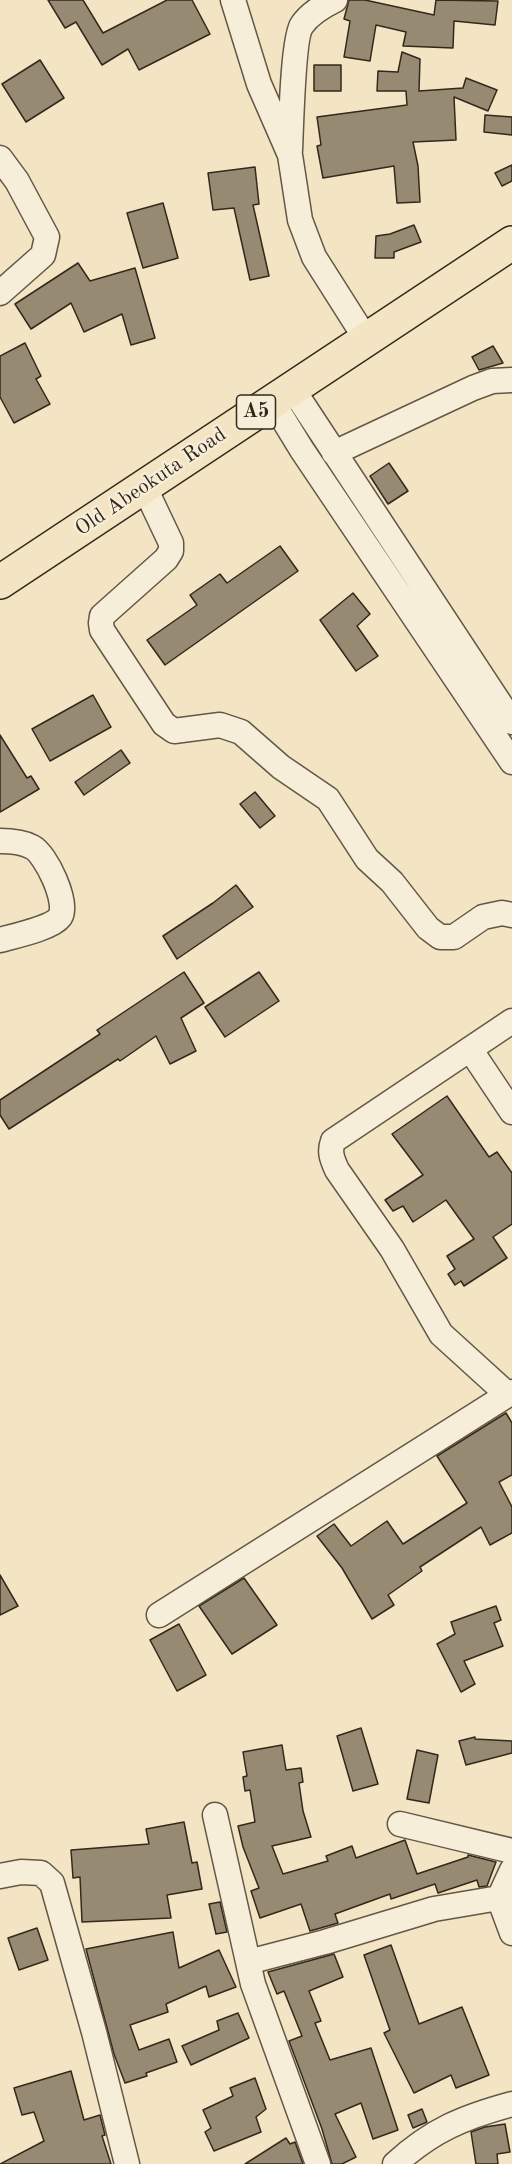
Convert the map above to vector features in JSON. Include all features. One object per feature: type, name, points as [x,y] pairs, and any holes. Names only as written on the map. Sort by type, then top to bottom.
[{"type":"highway","name":"Old Abeokuta Road","points":[[0,582],[512,243]]},
{"type":"street","points":[[233,0],[259,84],[290,155]]},
{"type":"street","points":[[335,0],[321,6],[301,26],[296,50],[290,155],[300,220],[314,256],[366,339]]},
{"type":"street","points":[[0,158],[22,191],[47,237],[43,255],[0,293]]},
{"type":"street","points":[[334,453],[473,388],[492,381],[511,379]]},
{"type":"street","points":[[282,394],[334,453],[512,722]]},
{"type":"street","points":[[282,394],[302,450],[512,762]]},
{"type":"street","points":[[144,486],[171,543],[171,551],[166,559],[102,616],[101,623],[102,630],[164,724],[174,731],[220,725],[241,732],[281,767],[328,800],[367,859],[392,882],[428,927],[440,937],[454,937],[483,917],[502,913],[512,915]]},
{"type":"street","points":[[0,841],[11,841],[33,847],[46,861],[63,905],[61,916],[52,924],[0,940]]},
{"type":"street","points":[[159,1615],[510,1393],[441,1334],[392,1249],[337,1170],[331,1157],[333,1141],[512,1021]]},
{"type":"street","points":[[470,1049],[512,1112]]},
{"type":"street","points":[[215,1815],[253,1984],[318,2164]]},
{"type":"street","points":[[400,1824],[512,1851]]},
{"type":"street","points":[[512,1870],[499,1898],[512,1933]]},
{"type":"street","points":[[0,1876],[21,1872],[41,1873],[52,1882],[94,2032],[127,2164]]},
{"type":"street","points":[[248,1962],[325,1942],[434,1909],[499,1898]]},
{"type":"street","points":[[395,2164],[417,2144],[445,2128],[475,2114],[512,2104]]},
{"type":"building","points":[[48,0],[83,0],[103,33],[167,0],[192,0],[210,34],[139,70],[128,49],[102,65],[76,22],[65,28]]},
{"type":"building","points":[[349,0],[365,0],[434,15],[436,0],[498,1],[495,25],[454,21],[453,48],[403,46],[406,32],[376,25],[370,61],[344,57],[350,21],[344,19]]},
{"type":"building","points":[[402,52],[420,59],[419,91],[463,88],[466,78],[497,90],[488,111],[454,97],[456,140],[413,142],[418,166],[420,202],[397,203],[394,166],[323,178],[317,146],[321,145],[317,117],[407,105],[406,91],[377,91],[378,71],[398,72]]},
{"type":"building","points":[[40,60],[64,98],[26,122],[2,84]]},
{"type":"building","points":[[314,65],[341,65],[341,91],[314,91]]},
{"type":"building","points":[[485,115],[512,117],[512,135],[484,132]]},
{"type":"building","points":[[512,165],[512,181],[502,186],[495,173]]},
{"type":"building","points":[[255,167],[259,204],[253,205],[269,276],[250,280],[234,208],[213,210],[208,173]]},
{"type":"building","points":[[163,203],[178,258],[143,268],[127,213]]},
{"type":"building","points":[[414,225],[421,242],[394,252],[394,258],[375,258],[376,236],[390,234]]},
{"type":"building","points":[[78,263],[90,281],[135,268],[155,338],[131,345],[122,314],[84,332],[71,303],[31,329],[15,304]]},
{"type":"building","points":[[25,343],[41,376],[36,379],[50,404],[14,423],[0,397],[0,356]]},
{"type":"building","points":[[493,346],[503,363],[479,370],[472,357]]},
{"type":"building","points":[[389,463],[408,491],[388,504],[370,476]]},
{"type":"building","points":[[280,546],[298,571],[165,665],[147,640],[197,605],[190,595],[220,574],[227,583]]},
{"type":"building","points":[[353,593],[370,614],[357,626],[378,656],[356,671],[320,620]]},
{"type":"building","points":[[93,695],[111,727],[50,761],[32,729]]},
{"type":"building","points":[[0,735],[27,778],[31,776],[39,789],[0,812]]},
{"type":"building","points":[[121,750],[130,763],[84,795],[75,782]]},
{"type":"building","points":[[255,792],[275,816],[260,828],[240,804]]},
{"type":"building","points":[[236,885],[253,907],[177,959],[163,936]]},
{"type":"building","points":[[184,972],[204,1003],[181,1018],[196,1051],[170,1064],[156,1036],[120,1061],[118,1059],[9,1129],[0,1115],[0,1100],[100,1034],[97,1030]]},
{"type":"building","points":[[259,972],[279,1001],[225,1037],[205,1007]]},
{"type":"building","points":[[447,1096],[489,1157],[497,1152],[512,1173],[512,1224],[493,1237],[507,1258],[464,1286],[461,1281],[455,1285],[448,1274],[455,1269],[447,1256],[474,1239],[446,1200],[413,1222],[403,1206],[393,1211],[385,1200],[423,1175],[392,1134]]},
{"type":"building","points":[[506,1413],[512,1423],[512,1475],[499,1482],[512,1507],[512,1533],[490,1545],[481,1527],[420,1567],[422,1571],[388,1595],[394,1605],[372,1619],[342,1568],[317,1536],[334,1524],[351,1546],[387,1521],[403,1544],[467,1503],[437,1456]]},
{"type":"building","points":[[0,1575],[18,1606],[0,1615]]},
{"type":"building","points":[[244,1578],[277,1625],[232,1654],[199,1606]]},
{"type":"building","points":[[496,1606],[501,1620],[494,1623],[503,1646],[464,1661],[475,1684],[461,1692],[437,1644],[455,1634],[451,1622]]},
{"type":"building","points":[[179,1624],[206,1675],[177,1691],[150,1640]]},
{"type":"building","points":[[361,1728],[378,1784],[353,1791],[337,1736]]},
{"type":"building","points":[[475,1737],[475,1739],[512,1741],[512,1753],[466,1765],[459,1741]]},
{"type":"building","points":[[282,1745],[286,1770],[301,1768],[303,1782],[299,1783],[303,1811],[311,1837],[272,1846],[283,1874],[328,1861],[326,1856],[352,1846],[356,1858],[405,1840],[417,1874],[468,1857],[468,1855],[496,1862],[487,1886],[479,1887],[477,1880],[438,1893],[435,1884],[391,1899],[390,1894],[335,1914],[338,1923],[310,1931],[301,1904],[260,1918],[251,1891],[259,1888],[243,1847],[238,1826],[255,1822],[250,1790],[245,1791],[243,1777],[247,1776],[243,1752]]},
{"type":"building","points":[[417,1750],[438,1755],[429,1803],[407,1799]]},
{"type":"building","points":[[184,1822],[192,1863],[197,1862],[202,1889],[167,1895],[171,1918],[82,1922],[80,1877],[73,1878],[71,1850],[149,1844],[146,1829]]},
{"type":"building","points":[[220,1902],[227,1932],[216,1934],[209,1904]]},
{"type":"building","points":[[37,1928],[48,1960],[19,1970],[8,1938]]},
{"type":"building","points":[[173,1932],[179,1968],[219,1950],[236,1987],[209,1997],[206,1986],[166,2004],[168,2012],[130,2025],[139,2050],[169,2039],[177,2062],[125,2083],[114,2054],[86,1949]]},
{"type":"building","points":[[391,1945],[419,2024],[462,2007],[489,2075],[456,2088],[451,2075],[414,2093],[384,2033],[390,2030],[364,1955]]},
{"type":"building","points":[[334,1954],[343,1977],[309,1991],[321,2021],[315,2023],[330,2060],[371,2048],[398,2130],[373,2139],[361,2103],[335,2114],[356,2157],[342,2164],[332,2164],[322,2129],[289,2041],[302,2036],[284,1991],[277,1994],[268,1972]]},
{"type":"building","points":[[238,2013],[249,2038],[191,2065],[182,2046],[219,2030],[217,2021]]},
{"type":"building","points":[[71,2071],[84,2120],[100,2115],[105,2135],[102,2136],[111,2164],[0,2164],[44,2141],[34,2112],[22,2115],[14,2088]]},
{"type":"building","points":[[255,2078],[266,2109],[256,2117],[261,2132],[214,2151],[205,2132],[211,2128],[203,2110],[233,2096],[230,2088]]},
{"type":"building","points":[[422,2109],[427,2122],[413,2128],[408,2115]]},
{"type":"building","points":[[505,2124],[510,2152],[497,2154],[498,2164],[476,2164],[471,2132]]},
{"type":"building","points":[[286,2138],[290,2144],[295,2142],[303,2164],[245,2164]]}]
